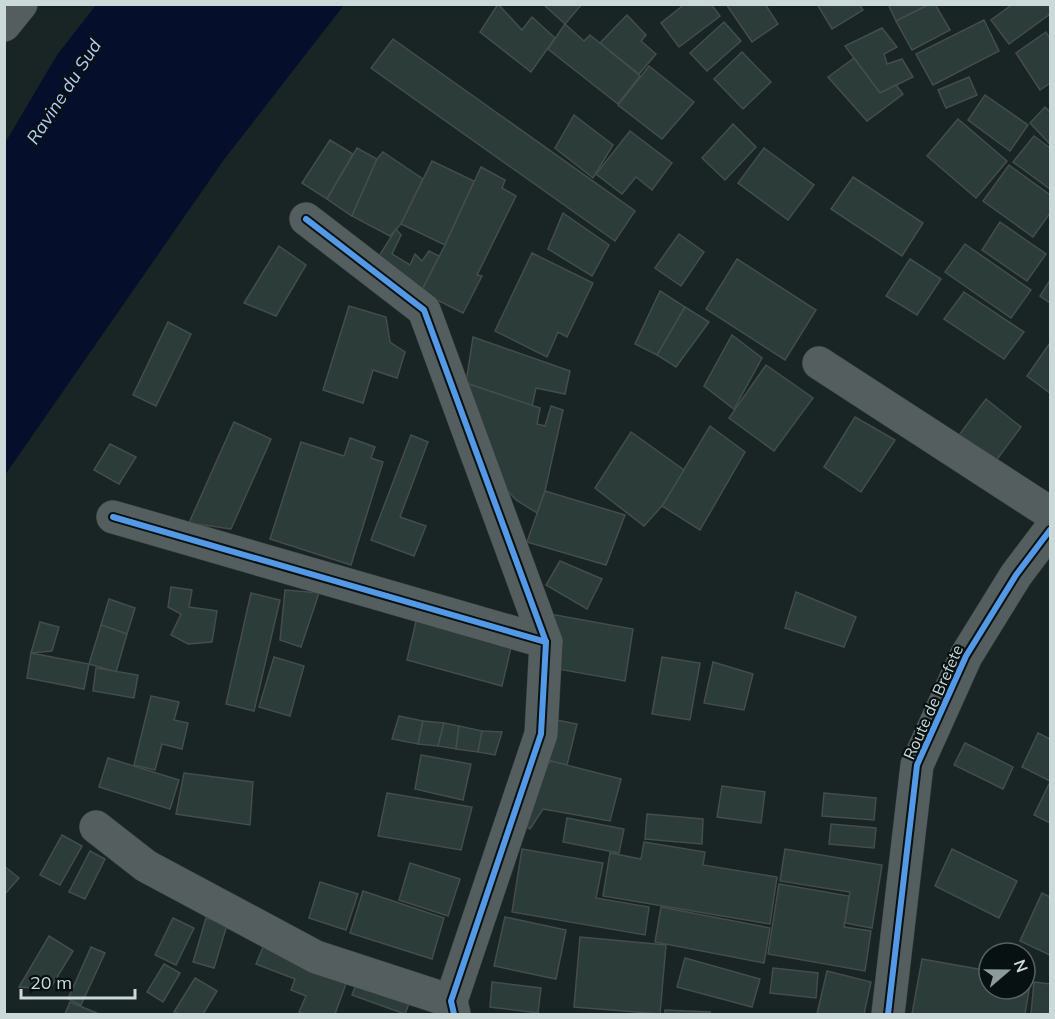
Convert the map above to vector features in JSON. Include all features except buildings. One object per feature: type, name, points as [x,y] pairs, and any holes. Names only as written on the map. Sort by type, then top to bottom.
[{"type":"street","points":[[4,25],[21,4]]},
{"type":"street","points":[[96,827],[146,866],[316,957],[452,1008],[541,734],[546,642],[424,310],[306,219]]},
{"type":"street","points":[[819,363],[1050,513]]},
{"type":"street","points":[[113,517],[546,642]]},
{"type":"street","name":"Route de Brefete","points":[[888,1014],[917,765],[966,656],[1016,575],[1050,530]]},
{"type":"water","name":"Ravine du Sud","points":[[96,5],[344,5],[223,161],[5,475],[5,143],[57,55]]},
{"type":"cycle path","points":[[306,219],[424,310],[546,642],[541,734],[451,1001],[454,1014]]},
{"type":"cycle path","points":[[113,517],[546,642]]},
{"type":"cycle path","points":[[888,1014],[917,765],[966,656],[1016,575],[1050,530]]}]
